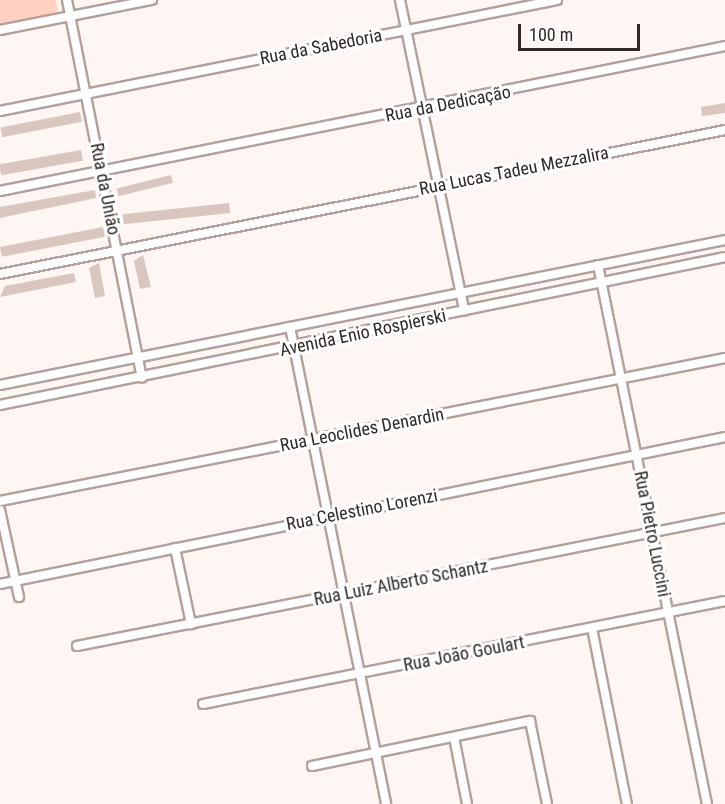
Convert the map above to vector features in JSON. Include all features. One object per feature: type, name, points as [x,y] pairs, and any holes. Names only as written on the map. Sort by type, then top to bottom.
[{"type":"street","name":"Rua da União","points":[[67,0],[142,378]]},
{"type":"street","points":[[0,30],[152,0]]},
{"type":"street","points":[[400,0],[464,310]]},
{"type":"street","name":"Rua da Sabedoria","points":[[0,111],[557,0]]},
{"type":"street","name":"Rua da Dedicação","points":[[0,191],[102,171],[170,154],[422,110],[725,46]]},
{"type":"street","name":"Rua Lucas Tadeu Mezzalira","points":[[0,274],[725,130]]},
{"type":"street","name":"Avenida Enio Rospierski","points":[[0,385],[460,291],[725,240]]},
{"type":"street","name":"Avenida Enio Rospierski","points":[[0,405],[295,348],[464,310],[725,256]]},
{"type":"street","name":"Rua Pietro Luccini","points":[[597,265],[623,379],[636,455],[707,804]]},
{"type":"street","points":[[291,327],[332,517],[386,804]]},
{"type":"street","name":"Rua Leoclides Denardin","points":[[0,501],[725,358]]},
{"type":"street","name":"Rua Celestino Lorenzi","points":[[0,584],[725,437]]},
{"type":"street","points":[[0,510],[19,597]]},
{"type":"street","name":"Rua Luiz Alberto Schantz","points":[[77,646],[725,518]]},
{"type":"street","points":[[176,548],[191,624]]},
{"type":"street","name":"Rua João Goulart","points":[[203,704],[592,628],[668,610],[725,601]]},
{"type":"street","points":[[592,628],[627,804]]},
{"type":"street","points":[[312,766],[530,722],[546,804]]},
{"type":"street","points":[[454,737],[466,804]]},
{"type":"shaded area","points":[[0,0],[56,0],[58,13],[0,23]]},
{"type":"building","points":[[725,103],[725,113],[702,116],[701,107]]},
{"type":"building","points":[[80,112],[82,122],[2,137],[0,127]]},
{"type":"building","points":[[81,150],[83,161],[1,175],[0,164]]},
{"type":"building","points":[[171,175],[173,183],[119,196],[117,189]]},
{"type":"building","points":[[95,190],[96,198],[0,218],[0,207]]},
{"type":"building","points":[[229,203],[230,213],[124,224],[123,214]]},
{"type":"building","points":[[103,227],[105,237],[2,257],[0,247]]},
{"type":"building","points":[[143,255],[151,287],[140,289],[134,261]]},
{"type":"building","points":[[99,263],[105,296],[95,298],[89,268]]},
{"type":"building","points":[[74,273],[76,282],[0,297],[5,286]]}]
